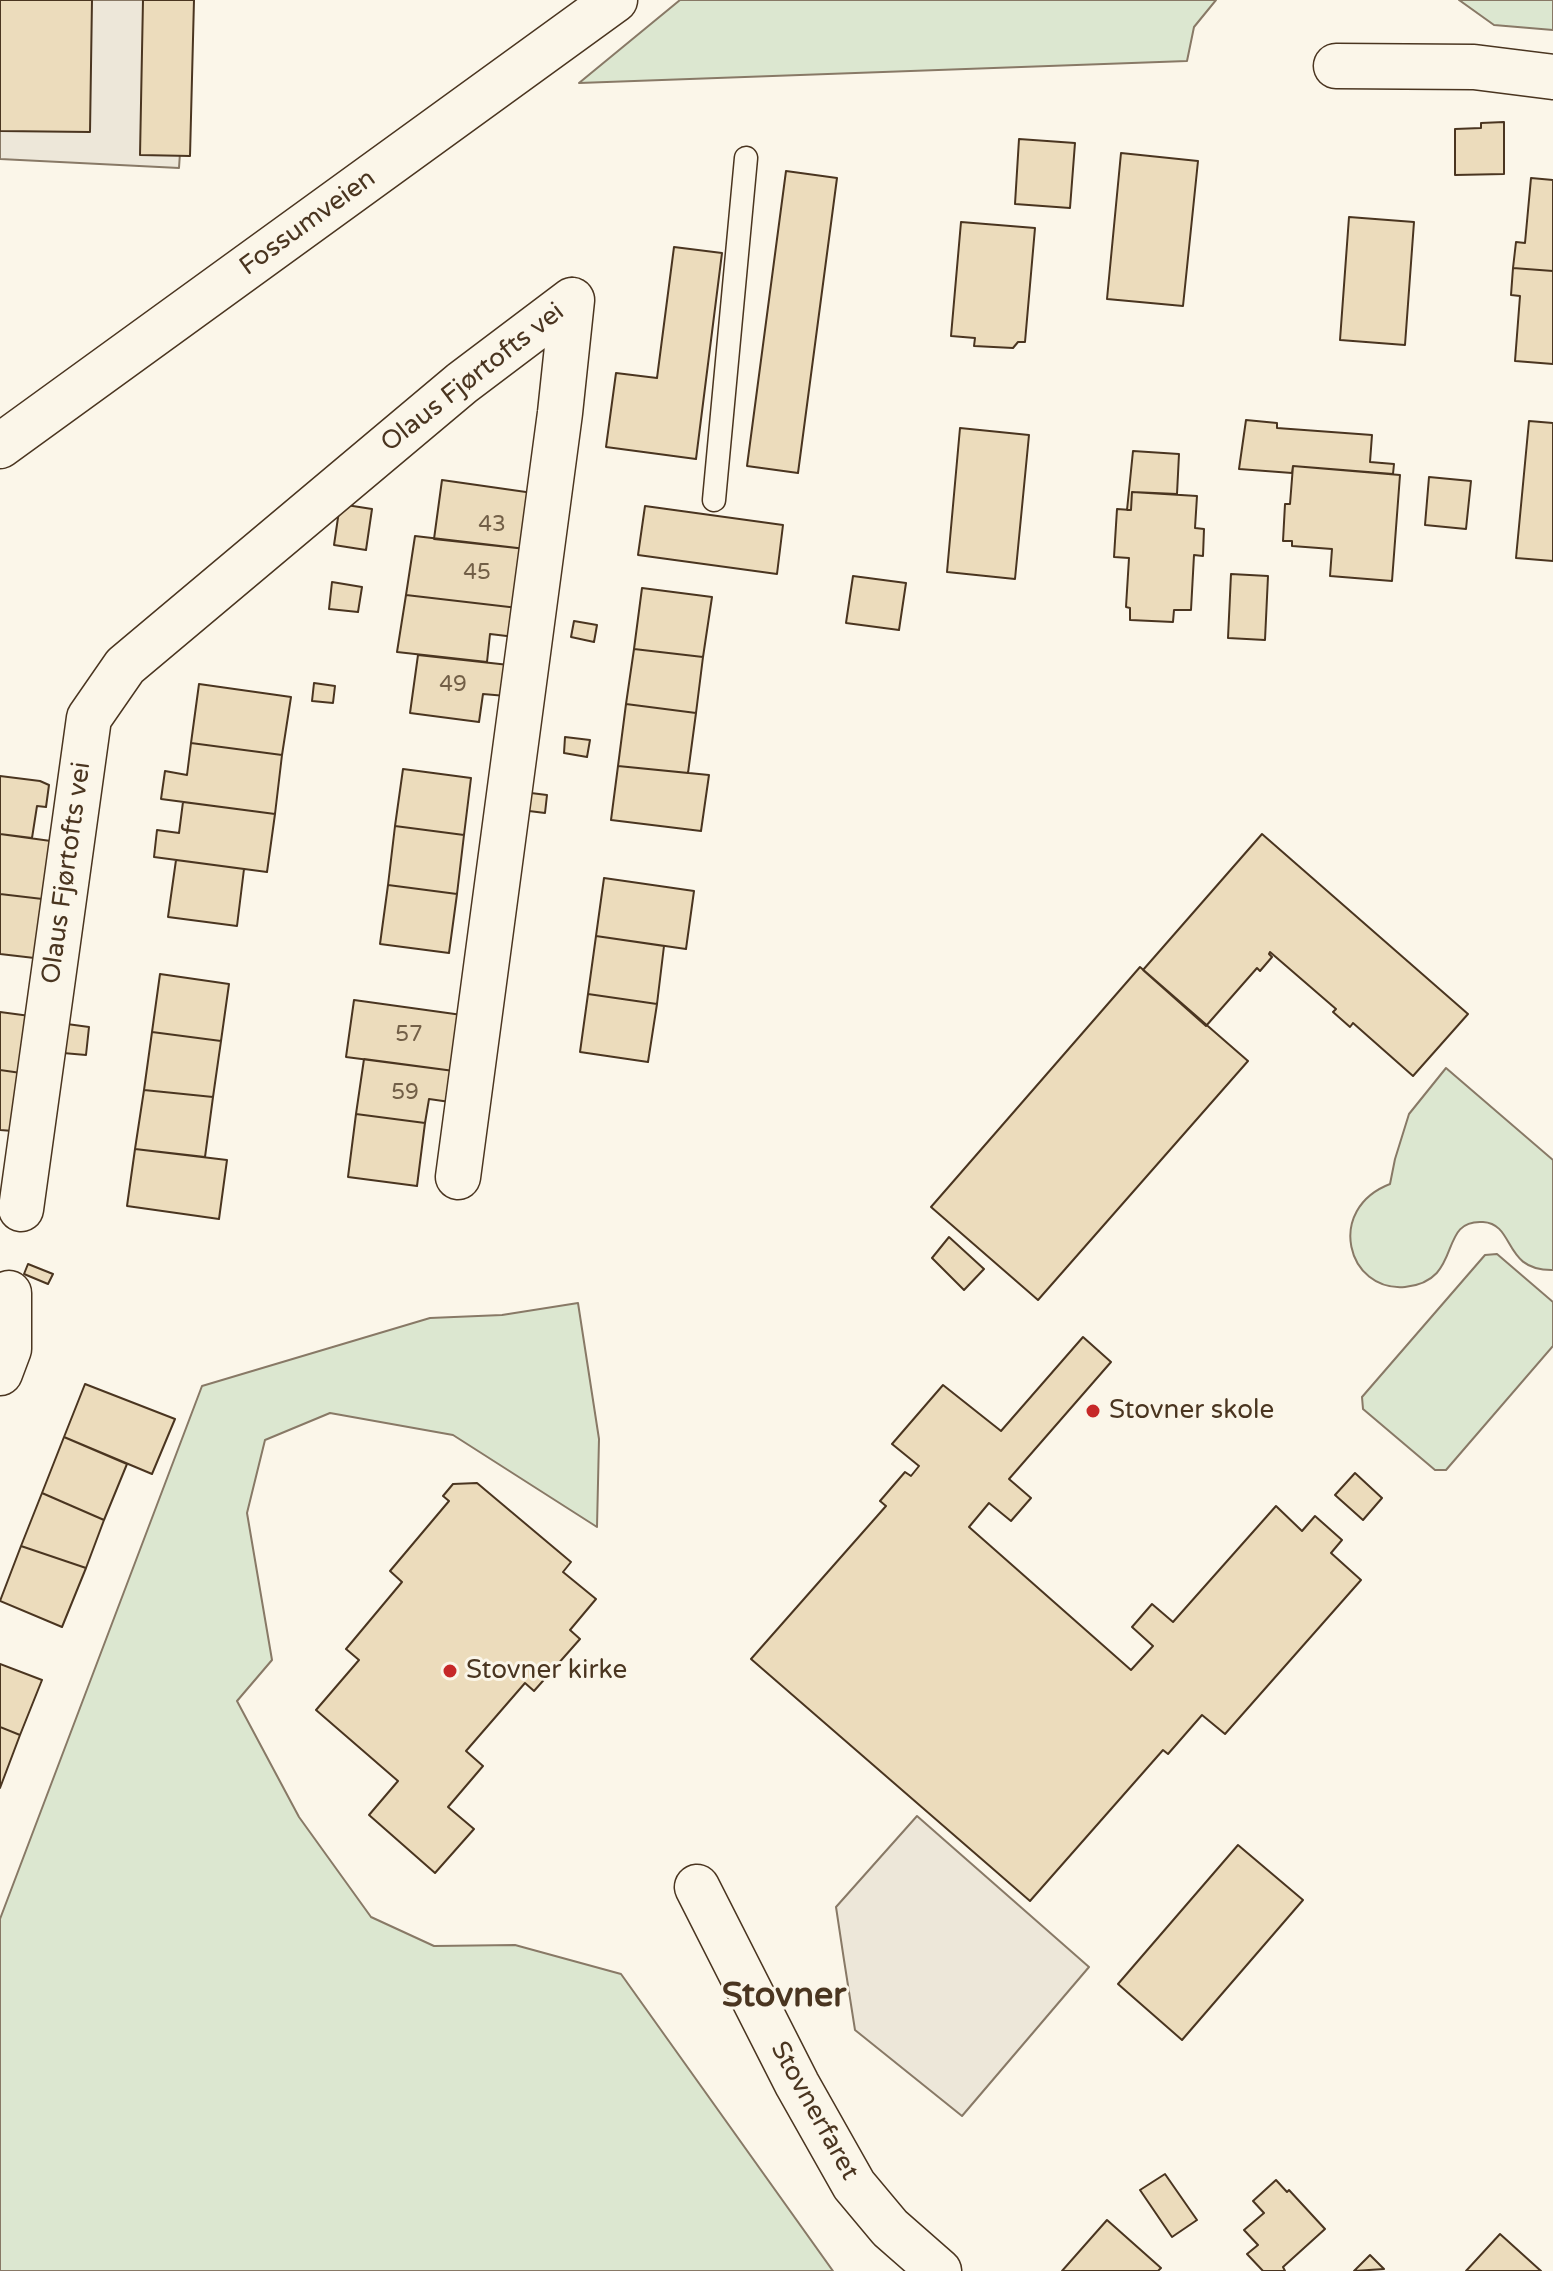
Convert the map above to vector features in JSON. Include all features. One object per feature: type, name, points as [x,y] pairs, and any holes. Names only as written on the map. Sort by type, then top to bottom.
[{"type":"street","name":"Fossumveien","points":[[0,446],[615,0]]},
{"type":"street","points":[[1336,66],[1474,67],[1553,77]]},
{"type":"street","name":"Olaus Fjørtofts vei","points":[[21,1209],[89,718],[125,666],[462,383],[572,300],[556,444],[458,1177]]},
{"type":"street","points":[[0,1373],[9,1349],[9,1293]]},
{"type":"street","name":"Stovnerfaret","points":[[697,1887],[797,2084],[854,2185],[890,2228],[939,2271]]},
{"type":"lane","points":[[714,500],[746,158]]},
{"type":"green space","points":[[680,0],[1216,0],[1194,27],[1187,61],[579,83]]},
{"type":"green space","points":[[1459,0],[1553,0],[1553,30],[1494,25]]},
{"type":"green space","points":[[1446,1068],[1553,1160],[1553,1270],[1525,1263],[1501,1230],[1483,1222],[1469,1224],[1459,1230],[1444,1263],[1436,1274],[1424,1282],[1405,1287],[1385,1285],[1369,1277],[1358,1263],[1351,1247],[1351,1229],[1357,1211],[1370,1196],[1390,1184],[1409,1114]]},
{"type":"green space","points":[[1497,1254],[1553,1302],[1553,1346],[1446,1470],[1435,1470],[1363,1409],[1362,1397],[1485,1255]]},
{"type":"green space","points":[[578,1303],[599,1439],[597,1527],[453,1435],[330,1413],[265,1440],[247,1513],[272,1660],[237,1701],[299,1817],[371,1917],[434,1946],[515,1945],[621,1974],[833,2271],[0,2271],[0,1919],[202,1386],[430,1318],[502,1315]]},
{"type":"shaded area","points":[[0,0],[190,0],[179,168],[0,159]]},
{"type":"shaded area","points":[[917,1816],[1089,1967],[962,2116],[855,2030],[836,1907]]},
{"type":"building","points":[[0,0],[92,0],[90,132],[0,131]]},
{"type":"building","points":[[143,0],[194,0],[190,156],[140,155]]},
{"type":"building","points":[[1504,122],[1504,174],[1455,175],[1455,129],[1481,128],[1481,123]]},
{"type":"building","points":[[1019,139],[1075,143],[1070,208],[1015,204]]},
{"type":"building","points":[[1121,153],[1198,161],[1183,306],[1107,299]]},
{"type":"building","points":[[786,171],[837,178],[798,473],[747,466]]},
{"type":"building","points":[[1531,178],[1553,180],[1553,271],[1513,268],[1516,242],[1525,243]]},
{"type":"building","points":[[1349,217],[1414,222],[1405,345],[1340,340]]},
{"type":"building","points":[[961,222],[1035,228],[1025,342],[1018,342],[1013,348],[974,346],[975,338],[951,336]]},
{"type":"building","points":[[674,247],[722,253],[696,459],[606,447],[616,373],[657,378]]},
{"type":"building","points":[[1513,268],[1553,271],[1553,364],[1515,361],[1520,296],[1511,295]]},
{"type":"building","points":[[1246,420],[1277,423],[1277,428],[1372,435],[1370,462],[1394,464],[1393,474],[1293,466],[1292,473],[1239,469]]},
{"type":"building","points":[[1529,421],[1553,423],[1553,561],[1516,558]]},
{"type":"building","points":[[960,428],[1029,435],[1015,579],[947,572]]},
{"type":"building","points":[[1133,451],[1179,454],[1177,494],[1132,492],[1131,510],[1127,510]]},
{"type":"building","points":[[1293,466],[1400,475],[1392,581],[1330,576],[1332,549],[1292,546],[1292,541],[1283,541],[1285,504],[1290,504]]},
{"type":"building","points":[[1429,477],[1471,481],[1466,529],[1425,525]]},
{"type":"building","points":[[442,480],[533,493],[526,549],[434,539]]},
{"type":"building","points":[[1132,492],[1197,496],[1195,528],[1204,529],[1203,556],[1194,555],[1191,610],[1174,610],[1173,622],[1130,620],[1130,608],[1126,607],[1129,558],[1114,557],[1117,509],[1131,510]]},
{"type":"building","points":[[340,504],[372,509],[366,550],[334,545]]},
{"type":"building","points":[[645,506],[783,525],[777,574],[638,555]]},
{"type":"building","points":[[415,536],[526,549],[518,608],[406,595]]},
{"type":"building","points":[[1231,574],[1268,576],[1265,640],[1228,638]]},
{"type":"building","points":[[853,576],[906,583],[899,630],[846,623]]},
{"type":"building","points":[[332,582],[362,587],[358,612],[329,609]]},
{"type":"building","points":[[642,588],[712,597],[703,657],[634,649]]},
{"type":"building","points":[[406,595],[518,608],[515,637],[490,634],[487,662],[397,652]]},
{"type":"building","points":[[574,621],[597,625],[594,642],[571,637]]},
{"type":"building","points":[[634,649],[703,657],[696,713],[626,704]]},
{"type":"building","points":[[418,655],[509,665],[506,696],[483,694],[479,722],[410,713]]},
{"type":"building","points":[[314,683],[335,686],[333,703],[312,701]]},
{"type":"building","points":[[199,684],[291,697],[282,755],[191,743]]},
{"type":"building","points":[[626,704],[696,713],[688,773],[618,766]]},
{"type":"building","points":[[565,737],[590,740],[587,757],[564,753]]},
{"type":"building","points":[[191,743],[282,755],[275,814],[161,799],[165,771],[187,775]]},
{"type":"building","points":[[618,766],[709,775],[701,831],[611,820]]},
{"type":"building","points":[[403,769],[471,778],[464,835],[395,826]]},
{"type":"building","points":[[0,776],[49,785],[46,807],[37,806],[32,838],[0,834]]},
{"type":"building","points":[[523,792],[547,795],[545,813],[521,810]]},
{"type":"building","points":[[183,802],[275,814],[267,872],[154,857],[157,830],[179,833]]},
{"type":"building","points":[[395,826],[464,835],[457,894],[388,885]]},
{"type":"building","points":[[0,834],[58,842],[51,900],[0,894]]},
{"type":"building","points":[[1262,834],[1468,1014],[1413,1076],[1353,1023],[1350,1027],[1333,1012],[1336,1009],[1270,952],[1272,957],[1260,971],[1257,968],[1206,1026],[1143,970]]},
{"type":"building","points":[[176,860],[244,869],[237,926],[168,917]]},
{"type":"building","points":[[604,878],[694,891],[686,949],[596,936]]},
{"type":"building","points":[[388,885],[457,894],[449,953],[380,944]]},
{"type":"building","points":[[0,894],[51,900],[43,959],[0,954]]},
{"type":"building","points":[[596,936],[664,946],[657,1004],[588,994]]},
{"type":"building","points":[[1140,967],[1248,1061],[1038,1300],[931,1207]]},
{"type":"building","points":[[160,974],[229,984],[221,1041],[152,1032]]},
{"type":"building","points":[[588,994],[657,1004],[648,1062],[580,1052]]},
{"type":"building","points":[[354,1000],[462,1015],[454,1071],[346,1057]]},
{"type":"building","points":[[0,1012],[30,1016],[21,1073],[0,1070]]},
{"type":"building","points":[[67,1024],[89,1027],[86,1055],[63,1053]]},
{"type":"building","points":[[152,1032],[221,1041],[213,1097],[144,1090]]},
{"type":"building","points":[[364,1059],[454,1071],[450,1102],[429,1099],[425,1123],[356,1114]]},
{"type":"building","points":[[0,1070],[21,1073],[13,1131],[0,1130]]},
{"type":"building","points":[[144,1090],[213,1097],[205,1157],[135,1149]]},
{"type":"building","points":[[356,1114],[425,1123],[417,1186],[348,1177]]},
{"type":"building","points":[[135,1149],[227,1160],[219,1219],[127,1206]]},
{"type":"building","points":[[949,1237],[984,1269],[964,1290],[932,1258]]},
{"type":"building","points":[[28,1264],[53,1274],[48,1284],[24,1274]]},
{"type":"building","points":[[1083,1337],[1111,1362],[1009,1479],[1031,1498],[1011,1521],[989,1503],[969,1527],[1131,1670],[1153,1646],[1132,1627],[1152,1604],[1173,1622],[1276,1506],[1302,1531],[1315,1516],[1342,1540],[1331,1553],[1361,1580],[1225,1734],[1202,1715],[1168,1754],[1163,1750],[1030,1901],[751,1659],[886,1506],[880,1501],[905,1472],[911,1476],[919,1466],[892,1444],[943,1385],[1001,1431]]},
{"type":"building","points":[[85,1384],[175,1419],[152,1474],[64,1437]]},
{"type":"building","points":[[64,1437],[127,1464],[104,1520],[42,1493]]},
{"type":"building","points":[[1355,1473],[1382,1498],[1363,1520],[1335,1495]]},
{"type":"building","name":"Stovner kirke","points":[[477,1483],[571,1562],[563,1572],[596,1599],[570,1630],[580,1639],[534,1691],[525,1683],[466,1751],[483,1766],[448,1807],[474,1829],[435,1873],[369,1815],[398,1781],[316,1710],[359,1660],[346,1649],[402,1582],[390,1571],[449,1501],[443,1496],[453,1484]]},
{"type":"building","points":[[42,1493],[104,1520],[86,1568],[21,1546]]},
{"type":"building","points":[[21,1546],[86,1568],[62,1627],[0,1601]]},
{"type":"building","points":[[0,1664],[42,1680],[20,1735],[0,1727]]},
{"type":"building","points":[[0,1727],[20,1735],[0,1788]]},
{"type":"building","points":[[1238,1845],[1303,1900],[1182,2040],[1118,1984]]},
{"type":"building","points":[[1165,2174],[1197,2220],[1172,2237],[1140,2190]]},
{"type":"building","points":[[1276,2180],[1325,2229],[1283,2267],[1285,2271],[1263,2271],[1247,2254],[1258,2245],[1244,2230],[1264,2213],[1253,2201]]},
{"type":"building","points":[[1107,2220],[1161,2268],[1158,2271],[1062,2271]]},
{"type":"building","points":[[1500,2234],[1541,2271],[1466,2271]]},
{"type":"building","points":[[1370,2255],[1384,2269],[1354,2271]]},
{"type":"place","name":"Stovner skole","points":[[1093,1411]]},
{"type":"place","name":"Stovner kirke","points":[[450,1671]]},
{"type":"district","name":"Stovner","points":[[784,1997]]}]
